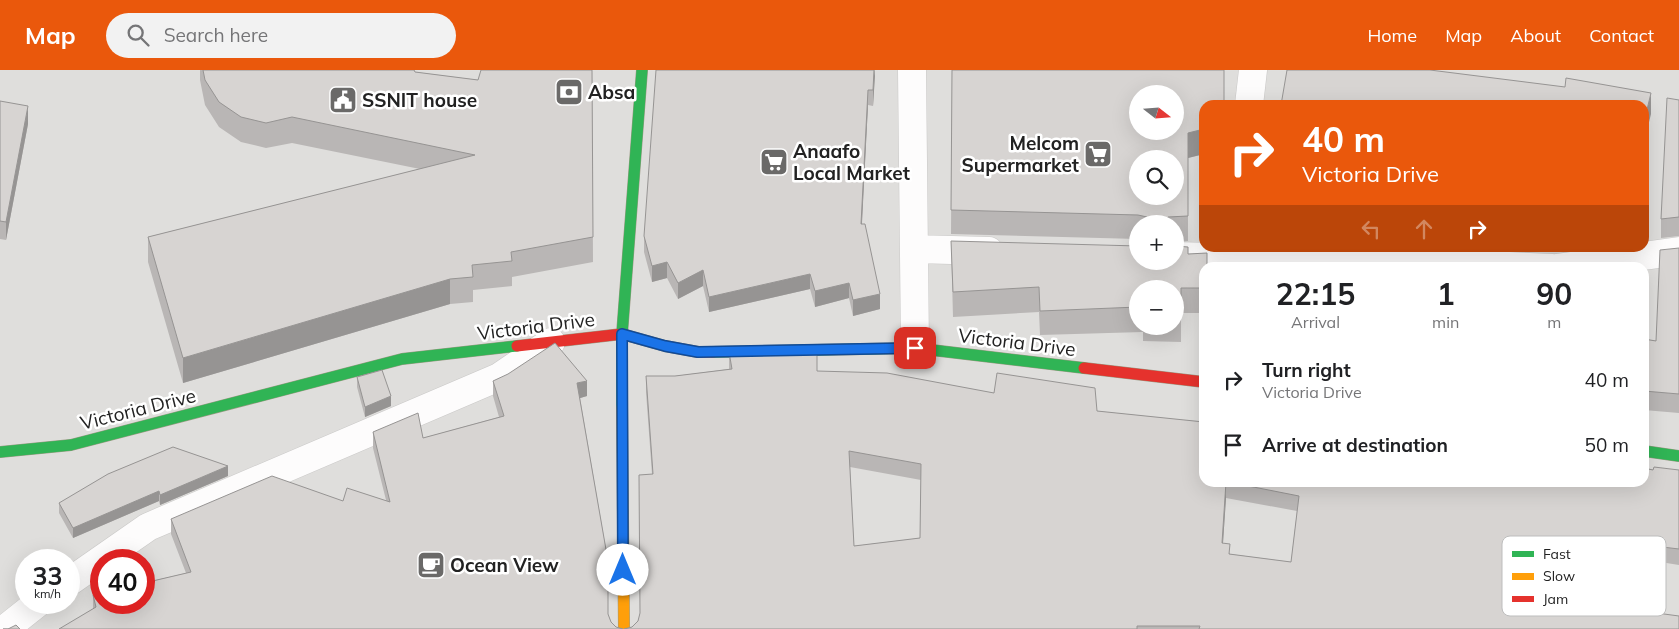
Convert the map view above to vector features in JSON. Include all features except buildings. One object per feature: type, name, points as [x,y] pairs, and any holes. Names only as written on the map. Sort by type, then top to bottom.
[{"type":"street","points":[[624,629],[622,334],[642,70]]},
{"type":"street","points":[[912,70],[915,348]]},
{"type":"street","points":[[1249,100],[1253,70]]},
{"type":"street","points":[[914,249],[1011,251]]},
{"type":"street","points":[[1599,262],[1679,251]]},
{"type":"street","points":[[1184,256],[1419,262]]},
{"type":"street","name":"Victoria Drive","points":[[0,452],[70,445],[402,359],[622,334],[665,346],[698,352],[915,348],[1199,381]]},
{"type":"street","points":[[80,574],[148,528],[500,377],[551,342]]},
{"type":"street","points":[[1649,452],[1679,456]]},
{"type":"street","points":[[5,629],[24,614]]},
{"type":"shaded area","points":[[0,70],[1679,70],[1679,629],[0,629]]},
{"type":"traffic: fast","points":[[622,407],[622,334],[642,70]]},
{"type":"traffic: fast","points":[[0,452],[71,445],[402,359],[517,346]]},
{"type":"traffic: fast","points":[[713,352],[915,348],[1084,368]]},
{"type":"traffic: fast","points":[[1649,452],[1679,456]]},
{"type":"traffic: slow","points":[[622,407],[624,629]]},
{"type":"traffic: jam","points":[[517,346],[622,334],[665,346],[698,352],[713,352]]},
{"type":"traffic: jam","points":[[1084,368],[1199,381]]},
{"type":"place","name":"Absa","points":[[569,92]]},
{"type":"place","name":"SSNIT house","points":[[343,100]]},
{"type":"place","name":"Melcom Supermarket","points":[[1098,154]]},
{"type":"place","name":"Anaafo Local Market","points":[[774,162]]},
{"type":"place","name":"Ocean View","points":[[431,565]]},
{"type":"route","points":[[623,570],[622,334],[665,346],[698,352],[915,348]]}]
